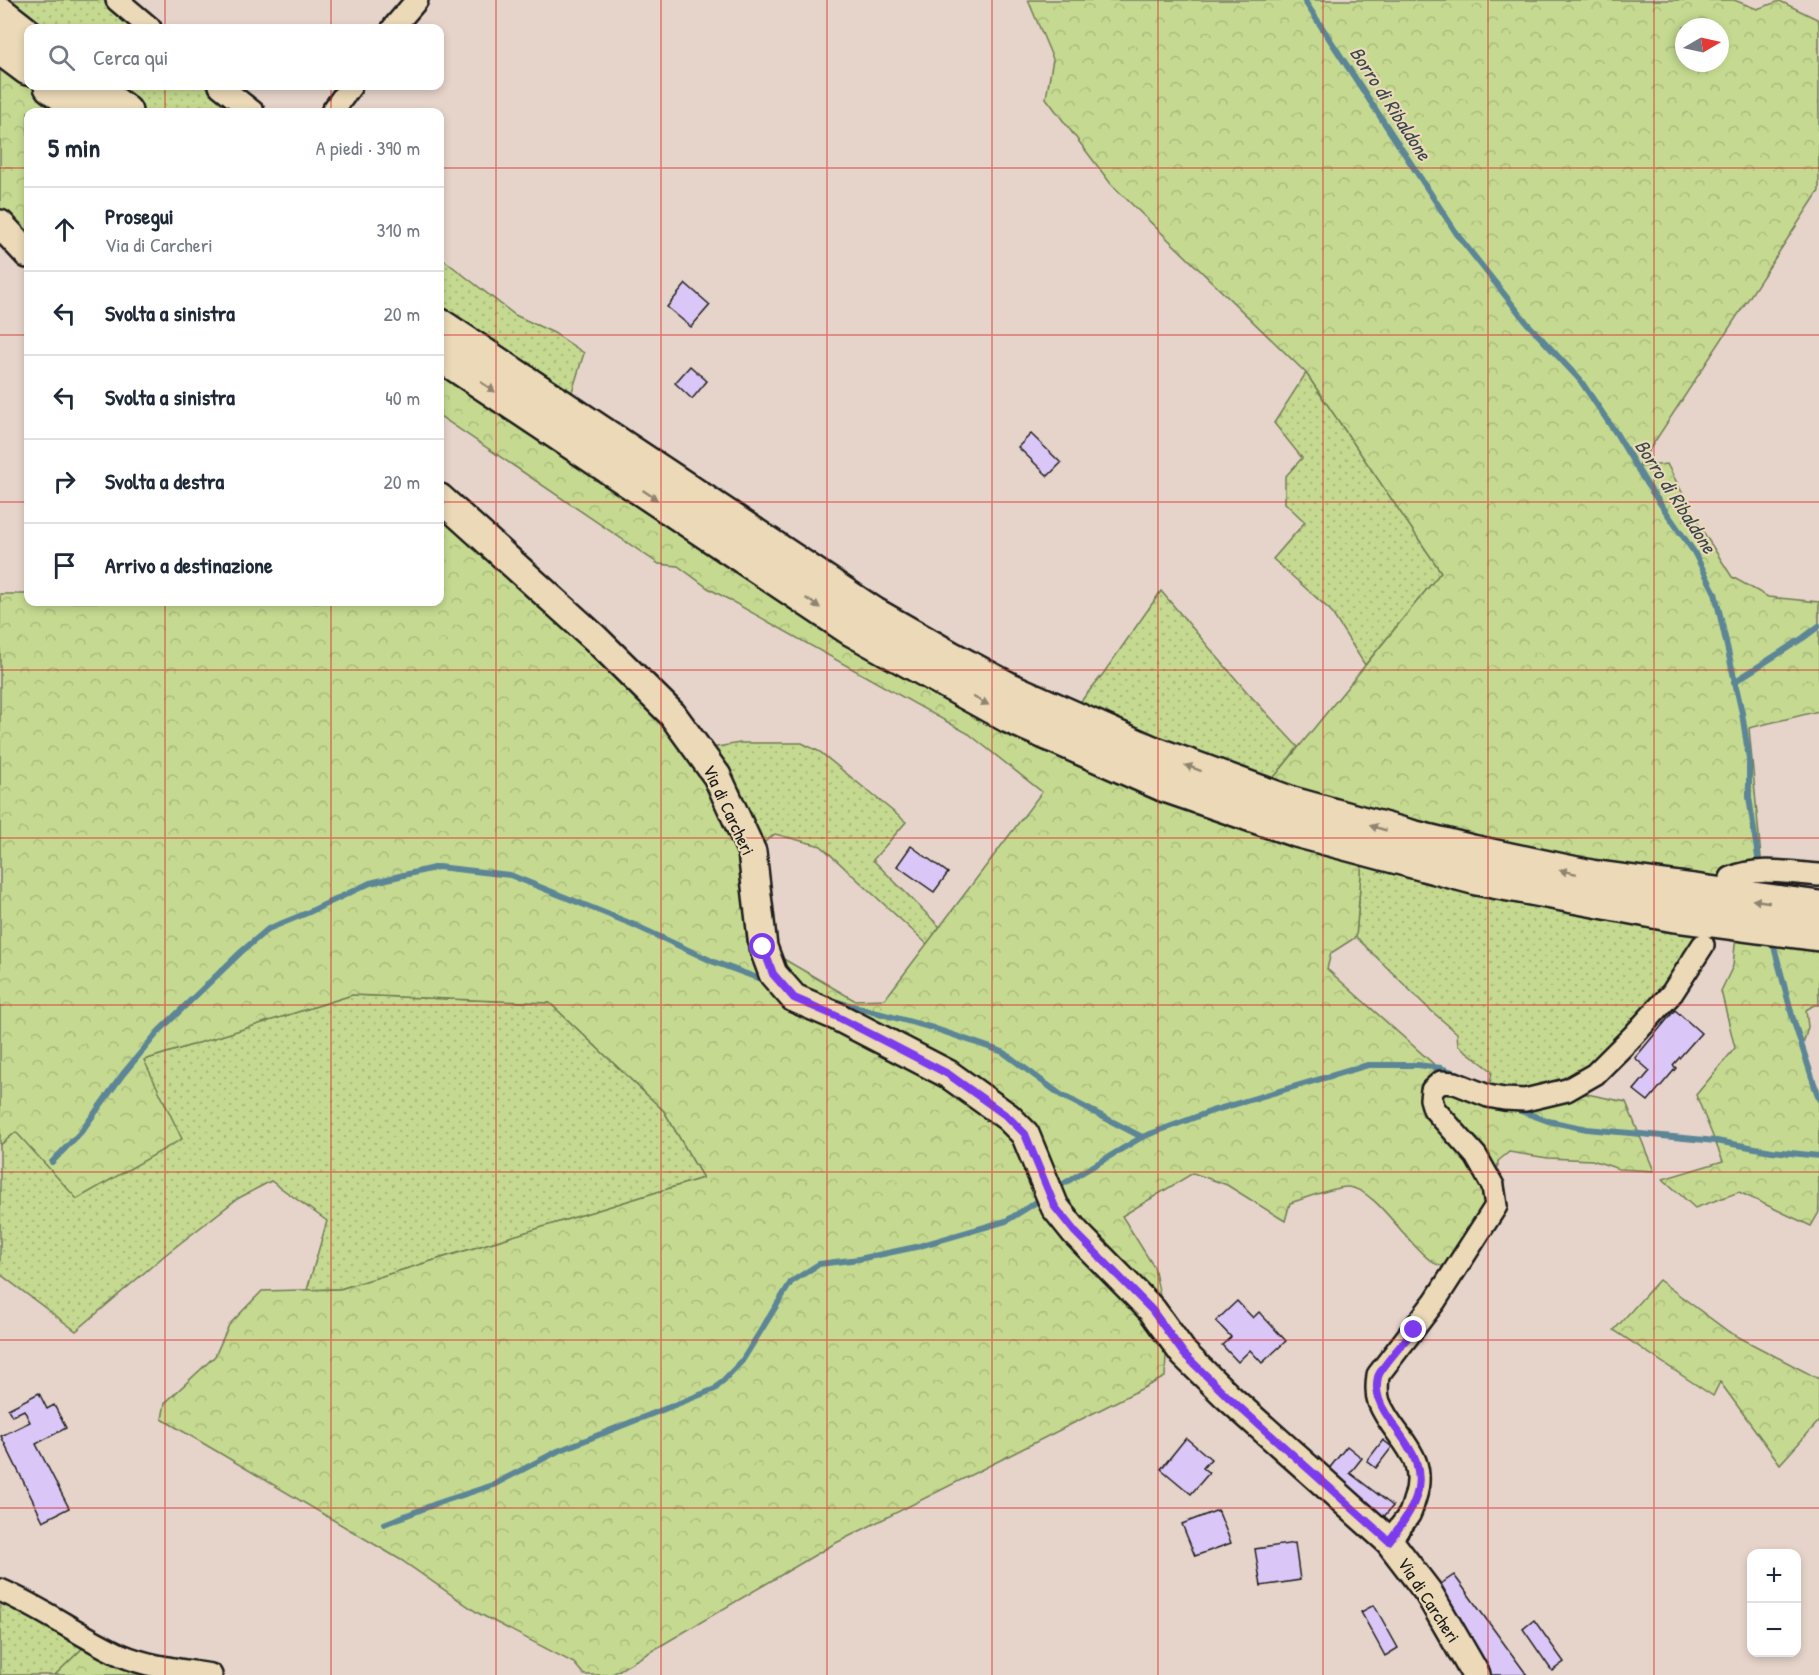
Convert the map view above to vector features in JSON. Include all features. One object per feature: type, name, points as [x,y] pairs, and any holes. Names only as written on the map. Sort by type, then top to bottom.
[{"type":"highway","points":[[0,14],[24,33]]},
{"type":"highway","points":[[0,47],[24,65]]},
{"type":"highway","points":[[57,90],[81,108]]},
{"type":"highway","points":[[96,90],[120,108]]},
{"type":"highway","points":[[444,329],[873,614],[1008,689],[1150,752],[1292,804],[1410,837],[1591,877],[1819,908]]},
{"type":"highway","points":[[444,357],[852,629],[1009,716],[1155,781],[1296,830],[1477,878],[1675,915],[1819,933]]},
{"type":"street","points":[[117,0],[145,24]]},
{"type":"street","points":[[396,24],[417,0]]},
{"type":"street","points":[[225,90],[248,108]]},
{"type":"street","points":[[335,108],[348,90]]},
{"type":"street","points":[[0,224],[24,250]]},
{"type":"street","name":"Via di Carcheri","points":[[444,502],[595,638],[672,714],[717,776],[752,852],[766,956],[773,974],[794,998],[836,1016],[948,1074],[1008,1117],[1025,1134],[1055,1207],[1075,1232],[1152,1310],[1184,1354],[1227,1396],[1389,1541],[1428,1592],[1476,1675]]},
{"type":"street","points":[[1731,878],[1746,872],[1819,875]]},
{"type":"street","points":[[1389,1541],[1410,1514],[1420,1483],[1417,1466],[1409,1447],[1395,1430],[1380,1403],[1376,1390],[1378,1375],[1435,1301],[1496,1206],[1493,1186],[1476,1156],[1434,1109],[1431,1099],[1432,1090],[1441,1082],[1455,1083],[1488,1096],[1525,1100],[1567,1090],[1595,1074],[1632,1038],[1672,993],[1703,945]]},
{"type":"street","points":[[0,1590],[19,1598],[123,1656],[169,1668],[211,1675]]},
{"type":"green space","points":[[0,0],[117,0],[145,24],[24,24]]},
{"type":"green space","points":[[1028,0],[1734,0],[1757,9],[1780,1],[1819,20],[1819,191],[1638,467],[1667,464],[1702,530],[1732,577],[1768,597],[1819,602],[1819,711],[1749,728],[1761,857],[1759,901],[1257,791],[1276,775],[1441,572],[1306,373],[1111,184],[1046,98],[1053,59]]},
{"type":"green space","points":[[0,47],[24,65],[24,90],[57,90],[81,108],[24,108],[24,250],[0,224]]},
{"type":"green space","points":[[96,90],[225,90],[248,108],[120,108]]},
{"type":"green space","points":[[444,260],[515,315],[554,333],[584,353],[566,411],[444,329]]},
{"type":"green space","points":[[444,357],[645,492],[1363,849],[1356,937],[1331,953],[1327,969],[1455,1083],[1488,1096],[1567,1090],[1626,1102],[1654,1171],[1619,1169],[1592,1160],[1548,1158],[1509,1152],[1498,1161],[1496,1206],[1456,1269],[1436,1264],[1424,1255],[1381,1207],[1359,1190],[1348,1187],[1336,1189],[1290,1203],[1285,1221],[1227,1185],[1193,1173],[1122,1216],[1154,1267],[1167,1330],[1165,1377],[832,1545],[611,1675],[584,1675],[574,1663],[478,1613],[401,1560],[162,1419],[165,1403],[215,1356],[229,1325],[262,1291],[340,1289],[703,1178],[664,1111],[550,1003],[352,995],[144,1060],[182,1139],[77,1199],[16,1132],[0,1145],[0,594],[24,594],[24,606],[444,606],[444,502],[672,714],[752,852],[763,947],[854,1000],[885,999],[1042,792],[969,734],[708,588],[678,566],[659,564],[444,419]]},
{"type":"green space","points":[[1306,373],[1441,572],[1365,665],[1330,610],[1273,559],[1305,522],[1285,503],[1285,477],[1302,458],[1274,423]]},
{"type":"green space","points":[[1161,591],[1247,692],[1298,747],[1276,775],[1257,791],[1068,717],[1103,674]]},
{"type":"green space","points":[[740,743],[802,743],[820,752],[906,822],[873,860],[940,927],[927,944],[821,846],[775,834],[752,852],[699,750]]},
{"type":"green space","points":[[1363,849],[1714,921],[1672,993],[1567,1090],[1488,1096],[1492,1071],[1458,1045],[1457,1033],[1428,1008],[1356,937]]},
{"type":"green space","points":[[1737,924],[1819,934],[1819,1005],[1806,1010],[1808,1027],[1802,1048],[1811,1076],[1819,1089],[1819,1212],[1811,1226],[1739,1192],[1695,1208],[1663,1179],[1723,1161],[1696,1095],[1735,1048],[1721,991],[1733,966]]},
{"type":"green space","points":[[352,995],[550,1003],[664,1111],[703,1178],[340,1289],[307,1290],[327,1221],[271,1181],[237,1199],[165,1255],[76,1331],[0,1274],[0,1145],[16,1132],[144,1060]]},
{"type":"green space","points":[[1659,1280],[1729,1332],[1819,1379],[1819,1421],[1780,1464],[1720,1382],[1713,1396],[1614,1330]]},
{"type":"green space","points":[[0,1590],[92,1639],[55,1675],[0,1675]]},
{"type":"green space","points":[[92,1639],[211,1675],[55,1675]]},
{"type":"building","points":[[686,284],[710,305],[691,327],[667,307]]},
{"type":"building","points":[[690,366],[707,381],[692,399],[675,383]]},
{"type":"building","points":[[1031,434],[1061,463],[1048,476],[1018,447]]},
{"type":"building","points":[[911,846],[948,873],[934,892],[897,866]]},
{"type":"building","points":[[1675,1010],[1701,1033],[1673,1065],[1676,1068],[1648,1101],[1634,1090],[1650,1071],[1635,1058]]},
{"type":"building","points":[[1237,1301],[1253,1318],[1259,1312],[1286,1341],[1262,1363],[1250,1350],[1238,1362],[1222,1345],[1231,1337],[1216,1321]]},
{"type":"building","points":[[39,1393],[47,1409],[54,1405],[66,1428],[36,1444],[69,1508],[43,1521],[1,1436],[30,1422],[24,1410],[12,1416],[8,1409]]},
{"type":"building","points":[[1186,1438],[1211,1459],[1203,1468],[1209,1473],[1191,1494],[1161,1469]]},
{"type":"building","points":[[1383,1440],[1392,1447],[1376,1468],[1367,1461]]},
{"type":"building","points":[[1347,1446],[1362,1458],[1350,1473],[1393,1506],[1381,1520],[1324,1475]]},
{"type":"building","points":[[1218,1510],[1231,1543],[1195,1556],[1182,1524]]},
{"type":"building","points":[[1295,1543],[1300,1580],[1261,1586],[1255,1549]]},
{"type":"building","points":[[1454,1575],[1527,1675],[1487,1675],[1432,1590]]},
{"type":"building","points":[[1374,1605],[1398,1648],[1385,1656],[1361,1612]]},
{"type":"building","points":[[1534,1620],[1564,1662],[1552,1671],[1523,1629]]},
{"type":"waterway","name":"Borro di Ribaldone","points":[[1304,0],[1459,237],[1527,323],[1580,380],[1646,483],[1694,552],[1715,593],[1742,713],[1749,759],[1749,797],[1763,891]]},
{"type":"waterway","points":[[1734,682],[1819,626]]},
{"type":"waterway","points":[[52,1162],[81,1132],[123,1074],[159,1031],[241,952],[268,929],[370,883],[438,867],[510,875],[632,924],[714,962],[763,980]]},
{"type":"waterway","name":"Borro di Ribaldone","points":[[1772,939],[1793,1019],[1819,1099]]},
{"type":"waterway","points":[[830,1000],[933,1028],[1003,1052],[1061,1095],[1142,1137]]},
{"type":"waterway","points":[[1063,1184],[1142,1137],[1212,1111],[1368,1065],[1418,1065],[1441,1068],[1459,1074]]},
{"type":"waterway","points":[[1507,1106],[1548,1121],[1587,1129],[1716,1141],[1772,1151],[1819,1156]]},
{"type":"waterway","points":[[384,1524],[493,1485],[558,1451],[715,1389],[742,1361],[791,1282],[819,1264],[859,1259],[916,1247],[1006,1221],[1035,1203]]},
{"type":"route","points":[[763,947],[773,974],[794,998],[836,1016],[948,1074],[1008,1117],[1025,1134],[1055,1207],[1075,1232],[1152,1310],[1184,1354],[1227,1396],[1389,1541],[1410,1514],[1420,1483],[1417,1466],[1409,1447],[1395,1430],[1380,1403],[1376,1390],[1378,1375],[1414,1330]]}]
